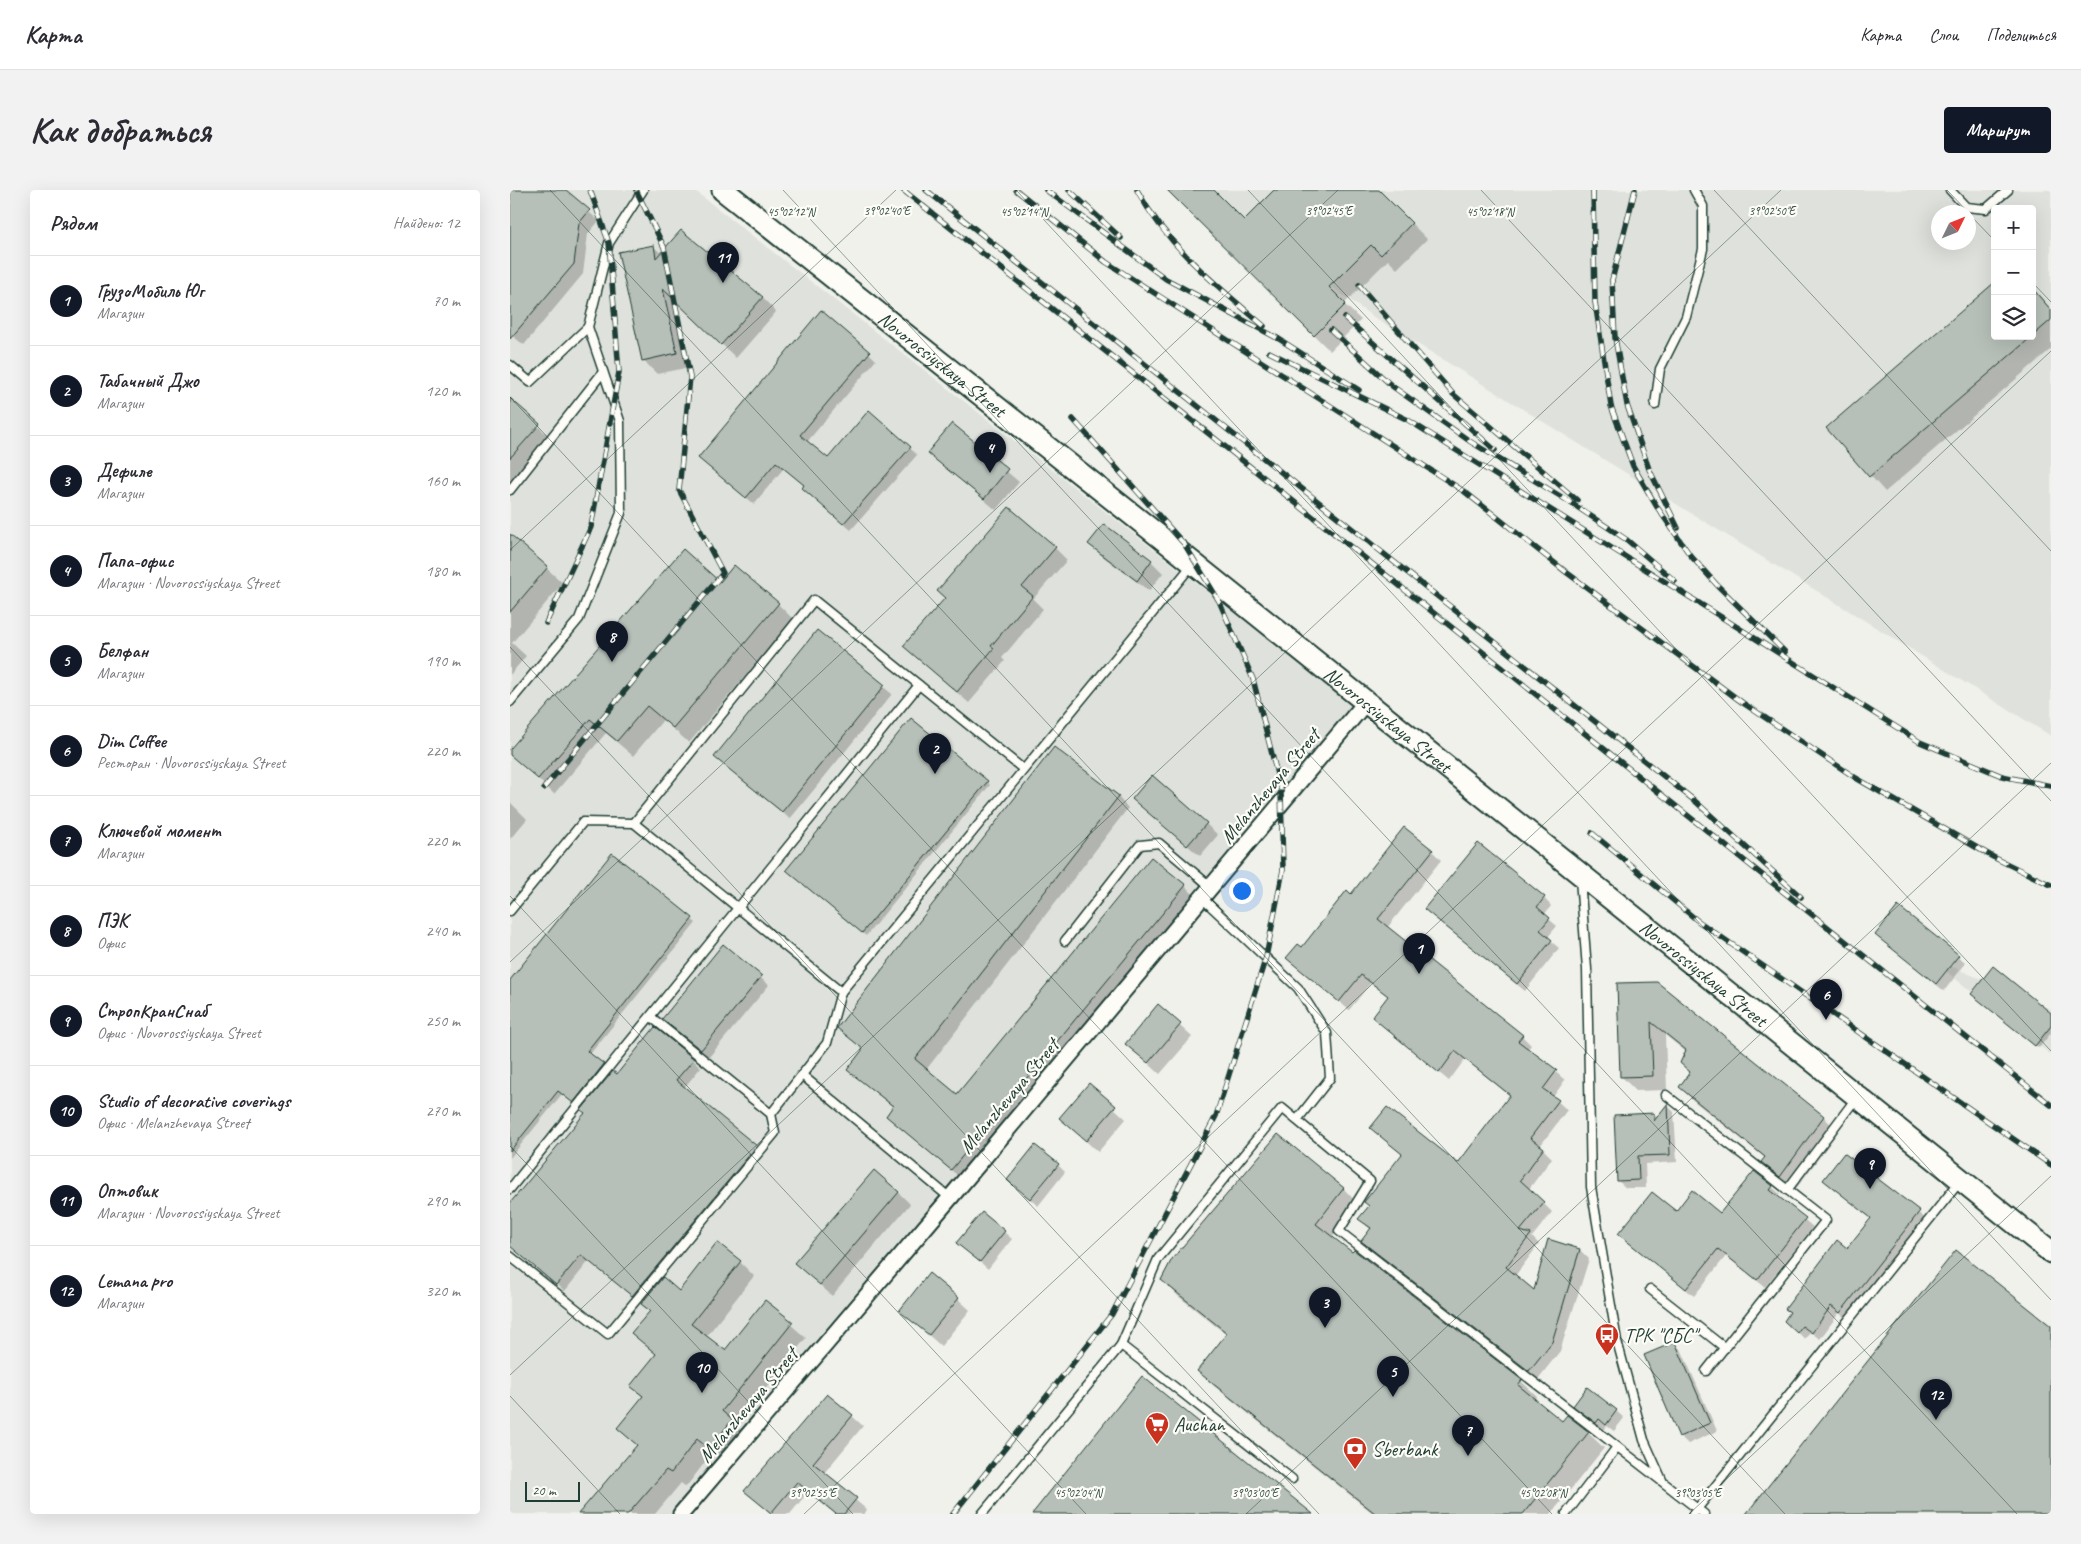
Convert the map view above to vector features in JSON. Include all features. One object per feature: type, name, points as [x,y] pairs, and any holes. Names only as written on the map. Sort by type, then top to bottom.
[{"type":"main road","name":"Novorossiyskaya Street","points":[[722,190],[1193,563],[2051,1252]]},
{"type":"street","name":"Melanzhevaya Street","points":[[682,1514],[1366,702]]},
{"type":"lane","points":[[510,702],[579,620],[621,513],[620,421],[588,327],[609,243],[642,190]]},
{"type":"lane","points":[[1655,405],[1660,369],[1686,317],[1703,249],[1703,206],[1694,190]]},
{"type":"lane","points":[[1950,190],[1966,207],[1986,209],[2008,190]]},
{"type":"lane","points":[[510,365],[530,382],[588,327]]},
{"type":"lane","points":[[510,490],[603,372]]},
{"type":"lane","points":[[771,1114],[827,1043],[841,992],[1193,563]]},
{"type":"lane","points":[[634,823],[814,600],[1023,769]]},
{"type":"lane","points":[[510,1189],[740,908],[919,685]]},
{"type":"lane","points":[[510,911],[583,822],[634,823],[841,992]]},
{"type":"lane","points":[[1065,941],[1140,845],[1159,843],[1298,988],[1327,1033],[1330,1078],[1297,1120]]},
{"type":"lane","points":[[1579,874],[1587,970],[1591,1187],[1616,1341],[1644,1440],[1662,1482]]},
{"type":"lane","points":[[510,1256],[608,1334],[775,1133],[771,1114],[651,1017]]},
{"type":"lane","points":[[802,1075],[950,1198]]},
{"type":"lane","points":[[1666,1095],[1826,1220],[1706,1372]]},
{"type":"lane","points":[[1787,1190],[1857,1098]]},
{"type":"lane","points":[[982,1514],[1121,1344],[1158,1259],[1282,1108],[1370,1181],[1339,1231],[1617,1446],[1698,1512],[1961,1180]]},
{"type":"lane","points":[[1650,1290],[1725,1348]]},
{"type":"lane","points":[[1121,1344],[1292,1480]]},
{"type":"lane","points":[[1566,1514],[1617,1446]]},
{"type":"shaded area","points":[[510,190],[694,190],[1354,706],[673,1514],[510,1514]]},
{"type":"shaded area","points":[[1197,190],[2051,190],[2051,736],[1369,314]]},
{"type":"shaded area","points":[[1927,956],[2051,1009],[2051,1055]]},
{"type":"building","points":[[510,190],[566,190],[590,210],[579,223],[574,264],[510,339]]},
{"type":"building","points":[[1167,190],[1214,190],[1244,220],[1274,190],[1379,190],[1412,223],[1381,255],[1371,245],[1329,287],[1346,304],[1314,336]]},
{"type":"building","points":[[681,230],[763,297],[721,345],[663,289],[677,353],[642,361],[618,252],[654,245],[656,258]]},
{"type":"building","points":[[1991,285],[1991,340],[2028,340],[1869,477],[1826,428]]},
{"type":"building","points":[[2036,293],[2051,310],[2051,320],[2036,333]]},
{"type":"building","points":[[821,310],[870,352],[800,435],[828,458],[869,410],[911,447],[843,524],[802,488],[804,485],[776,462],[746,498],[698,458]]},
{"type":"building","points":[[510,398],[540,424],[510,458]]},
{"type":"building","points":[[952,423],[1008,469],[984,499],[927,453]]},
{"type":"building","points":[[1009,507],[1056,547],[1022,587],[1033,596],[991,646],[994,648],[957,692],[903,646],[945,598],[937,591]]},
{"type":"building","points":[[1104,524],[1152,560],[1137,581],[1088,544]]},
{"type":"building","points":[[510,534],[548,567],[510,612]]},
{"type":"building","points":[[683,549],[720,582],[734,565],[779,603],[673,728],[647,706],[617,741],[590,719],[538,779],[510,755],[510,749]]},
{"type":"building","points":[[817,630],[885,685],[782,812],[714,757]]},
{"type":"building","points":[[911,718],[988,781],[862,933],[786,870]]},
{"type":"building","points":[[1054,747],[1119,796],[915,1059],[957,1094],[1151,857],[1186,885],[951,1170],[886,1116],[893,1106],[847,1070],[863,1049],[837,1028]]},
{"type":"building","points":[[1152,775],[1207,823],[1187,846],[1132,799]]},
{"type":"building","points":[[1404,827],[1433,850],[1378,919],[1523,1035],[1518,1041],[1557,1070],[1543,1089],[1559,1100],[1530,1138],[1544,1148],[1520,1180],[1544,1202],[1520,1231],[1531,1234],[1506,1267],[1534,1290],[1548,1239],[1580,1249],[1552,1342],[1529,1371],[1361,1241],[1371,1228],[1358,1219],[1369,1206],[1364,1202],[1402,1154],[1370,1128],[1387,1107],[1458,1163],[1510,1095],[1455,1051],[1439,1073],[1372,1017],[1388,996],[1361,975],[1339,1002],[1286,958],[1298,944],[1302,947],[1347,890],[1351,894]]},
{"type":"building","points":[[1478,843],[1545,897],[1537,907],[1550,918],[1540,930],[1552,940],[1517,984],[1424,909]]},
{"type":"building","points":[[612,853],[693,918],[587,1051],[604,1064],[573,1103],[558,1091],[510,1151],[510,980]]},
{"type":"building","points":[[1898,906],[1959,955],[1936,984],[1875,935]]},
{"type":"building","points":[[723,944],[762,976],[701,1050],[662,1019]]},
{"type":"building","points":[[1993,966],[2051,1013],[2051,1026],[2035,1046],[1971,994]]},
{"type":"building","points":[[1657,982],[1824,1116],[1780,1177],[1761,1162],[1765,1157],[1679,1087],[1690,1072],[1680,1063],[1686,1050],[1651,1022],[1653,1076],[1620,1077],[1617,983]]},
{"type":"building","points":[[1158,1004],[1181,1024],[1148,1063],[1125,1044]]},
{"type":"building","points":[[655,1027],[694,1059],[676,1080],[757,1146],[632,1296],[581,1255],[556,1285],[510,1246],[510,1203],[585,1113],[581,1110],[613,1071],[617,1074]]},
{"type":"building","points":[[1089,1083],[1116,1106],[1086,1141],[1059,1118]]},
{"type":"building","points":[[1668,1103],[1670,1155],[1638,1156],[1639,1180],[1617,1181],[1614,1115],[1654,1113],[1654,1121]]},
{"type":"building","points":[[1278,1134],[1344,1188],[1316,1224],[1352,1252],[1354,1250],[1522,1380],[1518,1385],[1562,1421],[1567,1415],[1589,1432],[1523,1514],[1376,1514],[1197,1371],[1227,1333],[1161,1280],[1172,1259]]},
{"type":"building","points":[[1035,1145],[1059,1164],[1030,1199],[1007,1180]]},
{"type":"building","points":[[1844,1153],[1920,1211],[1840,1313],[1831,1306],[1812,1333],[1802,1326],[1797,1333],[1784,1321],[1790,1312],[1785,1309],[1837,1240],[1847,1248],[1871,1218],[1823,1180]]},
{"type":"building","points":[[874,1170],[899,1192],[820,1285],[794,1263]]},
{"type":"building","points":[[1754,1171],[1773,1186],[1770,1190],[1806,1218],[1757,1280],[1718,1249],[1686,1289],[1618,1234],[1652,1192],[1676,1211],[1692,1190],[1720,1213]]},
{"type":"building","points":[[982,1212],[1005,1231],[980,1262],[956,1243]]},
{"type":"building","points":[[717,1242],[741,1261],[691,1324],[725,1350],[765,1300],[793,1322],[722,1411],[732,1420],[709,1449],[697,1439],[671,1473],[666,1470],[628,1514],[578,1514],[637,1445],[617,1428],[643,1396],[630,1386],[656,1354],[631,1333],[650,1311],[641,1304],[663,1277],[679,1291]]},
{"type":"building","points":[[1956,1250],[2051,1326],[2051,1514],[1746,1514]]},
{"type":"building","points":[[929,1273],[959,1298],[929,1335],[899,1311]]},
{"type":"building","points":[[1675,1342],[1710,1423],[1679,1437],[1644,1355]]},
{"type":"building","name":"Auchan","points":[[1142,1376],[1313,1514],[1032,1514]]},
{"type":"building","points":[[1587,1387],[1617,1410],[1606,1425],[1599,1419],[1596,1423],[1573,1406]]},
{"type":"building","points":[[827,1394],[853,1415],[813,1463],[857,1498],[844,1514],[836,1514],[797,1482],[771,1513],[744,1491]]},
{"type":"railway","points":[[546,623],[591,527],[619,372],[609,243],[590,190]]},
{"type":"railway","points":[[544,788],[723,573],[679,490],[690,377],[664,247],[636,190]]},
{"type":"railway","points":[[903,190],[2051,1105]]},
{"type":"railway","points":[[926,190],[1695,801],[1801,897]]},
{"type":"railway","points":[[1016,190],[1106,262],[1465,492],[1566,572],[1743,703],[1856,778],[1993,857],[2051,885]]},
{"type":"railway","points":[[1046,190],[1166,279],[1279,339],[1359,390]]},
{"type":"railway","points":[[1069,190],[1121,238]]},
{"type":"railway","points":[[1137,190],[1149,210],[1178,247],[1210,280],[1264,326]]},
{"type":"railway","points":[[1593,190],[1595,302],[1611,406],[1633,466],[1657,507],[1690,555],[1717,585],[1785,652]]},
{"type":"railway","points":[[1635,190],[1612,280],[1615,338],[1627,405],[1649,469],[1678,528]]},
{"type":"railway","points":[[1359,285],[1453,394],[1577,500]]},
{"type":"railway","points":[[1345,318],[1495,450]]},
{"type":"railway","points":[[1331,330],[1392,386],[1471,442],[1565,499],[1627,540],[1675,581]]},
{"type":"railway","points":[[1269,352],[1408,420],[1920,742],[2002,776],[2051,786]]},
{"type":"railway","points":[[953,1514],[1112,1314],[1216,1116],[1266,957],[1283,870],[1281,790],[1253,679],[1219,601],[1185,545],[1073,419]]},
{"type":"railway","points":[[1592,833],[1698,921],[2051,1165]]},
{"type":"place","name":"Оптовик","points":[[723,283]]},
{"type":"place","name":"Папа-офис","points":[[990,473]]},
{"type":"place","name":"ПЭК","points":[[612,662]]},
{"type":"place","name":"Табачный Джо","points":[[935,774]]},
{"type":"place","name":"ГрузоМобиль Юг","points":[[1419,974]]},
{"type":"place","name":"Dim Coffee","points":[[1826,1020]]},
{"type":"place","name":"СтропКранСнаб","points":[[1870,1189]]},
{"type":"place","name":"Дефиле","points":[[1325,1328]]},
{"type":"place","name":"ТРК \"СБС\"","points":[[1607,1356]]},
{"type":"place","name":"Studio of decorative coverings","points":[[702,1393]]},
{"type":"place","name":"Белфан","points":[[1393,1397]]},
{"type":"place","name":"Lemana pro","points":[[1936,1420]]},
{"type":"place","name":"Auchan","points":[[1157,1445]]},
{"type":"place","name":"Ключевой момент","points":[[1468,1456]]},
{"type":"place","name":"Sberbank","points":[[1355,1470]]}]
